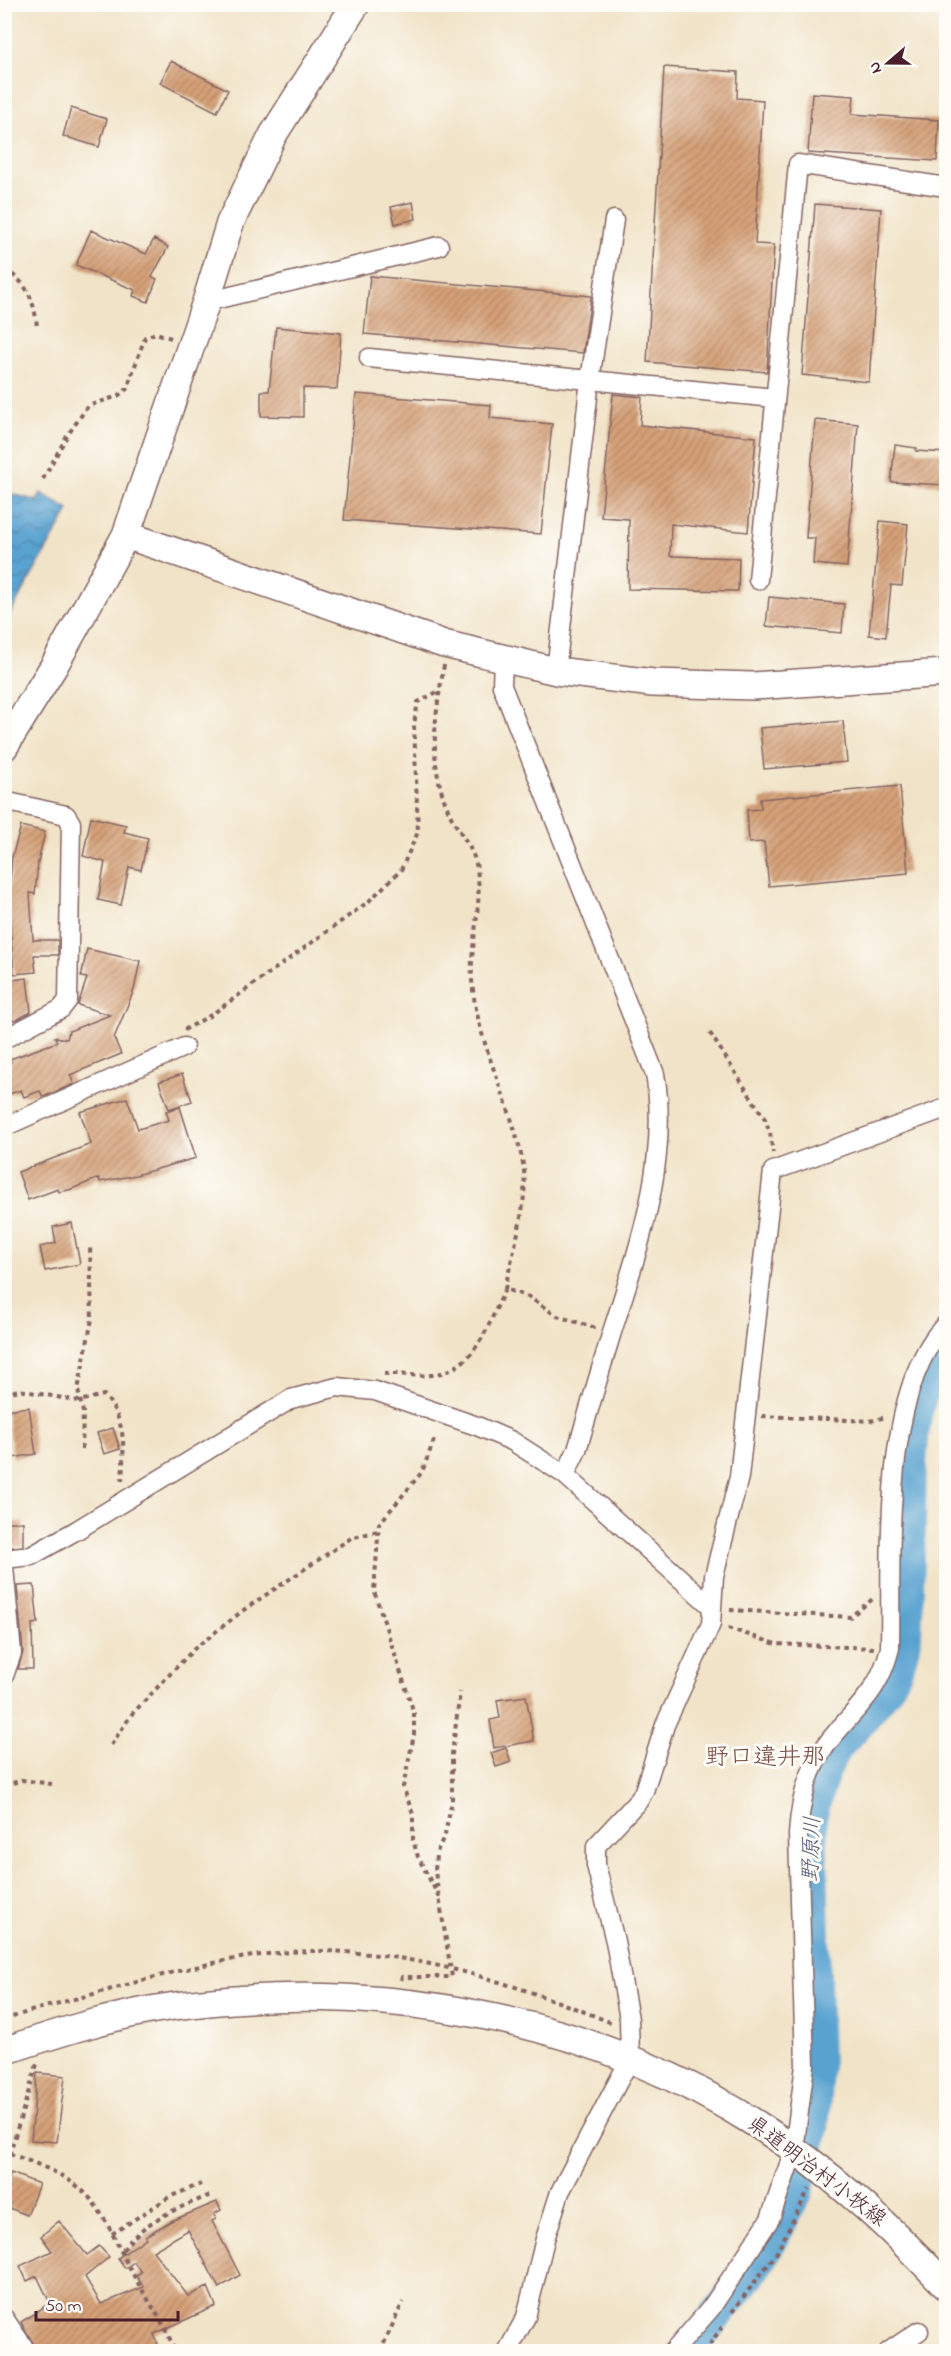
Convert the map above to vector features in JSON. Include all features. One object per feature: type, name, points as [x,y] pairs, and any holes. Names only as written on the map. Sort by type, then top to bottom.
[{"type":"street","points":[[4,747],[54,666],[126,535],[206,302],[230,223],[273,135],[356,4]]},
{"type":"street","points":[[758,580],[798,164],[946,187]]},
{"type":"street","points":[[556,671],[590,380],[614,220]]},
{"type":"street","points":[[206,302],[439,246]]},
{"type":"street","points":[[369,358],[776,398]]},
{"type":"street","points":[[126,535],[448,645],[556,671],[653,683],[753,686],[946,673]]},
{"type":"street","points":[[503,658],[502,686],[655,1074],[660,1105],[655,1166],[637,1258],[577,1450],[565,1475]]},
{"type":"street","points":[[4,801],[66,815],[71,823],[68,1000],[61,1009],[4,1039]]},
{"type":"street","points":[[4,1127],[184,1047]]},
{"type":"street","points":[[507,2352],[526,2317],[545,2239],[560,2192],[630,2059],[629,2019],[615,1941],[596,1865],[596,1846],[639,1800],[644,1791],[665,1725],[712,1614],[714,1576],[739,1477],[773,1171],[946,1108]]},
{"type":"street","points":[[673,2352],[711,2308],[771,2219],[794,2150],[805,2065],[799,1811],[813,1766],[829,1741],[871,1695],[885,1670],[890,1648],[895,1462],[903,1414],[913,1380],[927,1349],[946,1324]]},
{"type":"street","points":[[4,1559],[31,1556],[291,1399],[337,1387],[375,1390],[477,1426],[512,1441],[565,1475],[712,1614]]},
{"type":"street","points":[[4,1567],[12,1653],[4,1676]]},
{"type":"street","name":"県道明治村小牧線","points":[[4,2051],[111,2019],[173,2006],[311,1996],[396,2001],[445,2007],[540,2029],[630,2059],[718,2102],[794,2150],[890,2227],[946,2286]]},
{"type":"street","points":[[4,2318],[27,2352]]},
{"type":"street","points":[[888,2352],[919,2331]]},
{"type":"path","points":[[4,270],[20,278],[30,294],[37,328]]},
{"type":"path","points":[[43,479],[88,406],[118,396],[127,388],[145,338],[156,333],[192,344]]},
{"type":"path","points":[[383,1374],[430,1376],[450,1371],[465,1363],[478,1346],[505,1289],[523,1198],[524,1165],[481,1029],[473,991],[471,957],[481,890],[475,860],[449,811],[433,749],[434,723],[448,645]]},
{"type":"path","points":[[211,1015],[369,902],[401,870],[418,832],[414,724],[418,702],[440,691]]},
{"type":"path","points":[[710,1033],[765,1119],[770,1134],[773,1171]]},
{"type":"path","points":[[82,1449],[83,1412],[78,1390],[92,1319],[90,1246]]},
{"type":"path","points":[[505,1289],[529,1297],[557,1316],[612,1333]]},
{"type":"path","points":[[4,1394],[19,1390],[79,1401],[104,1395],[116,1409],[122,1428],[124,1453],[121,1503]]},
{"type":"path","points":[[747,1415],[870,1421],[903,1414]]},
{"type":"path","points":[[434,1440],[422,1472],[386,1515],[378,1531],[374,1591],[414,1713],[414,1735],[403,1787],[413,1814],[413,1840],[418,1857],[440,1899]]},
{"type":"path","points":[[111,1745],[132,1714],[195,1648],[245,1609],[351,1538],[378,1531]]},
{"type":"path","points":[[712,1614],[850,1617],[891,1581]]},
{"type":"path","points":[[712,1614],[776,1644],[890,1648]]},
{"type":"path","points":[[396,2001],[402,1977],[452,1977],[435,1872],[436,1854],[445,1834],[452,1801],[452,1754],[460,1692]]},
{"type":"path","points":[[4,1786],[22,1780],[52,1784]]},
{"type":"path","points":[[4,2172],[37,2065],[33,2041]]},
{"type":"path","points":[[10,2154],[48,2168],[84,2192],[123,2250],[128,2265],[167,2329],[175,2352]]},
{"type":"path","points":[[112,2234],[169,2197],[201,2184]]},
{"type":"path","points":[[123,2250],[128,2243],[162,2216],[213,2194]]},
{"type":"path","points":[[380,2352],[403,2302]]},
{"type":"water","points":[[5,492],[37,501],[41,493],[69,510],[5,623]]},
{"type":"building","points":[[171,61],[228,90],[217,112],[160,83]]},
{"type":"building","points":[[664,67],[738,72],[737,98],[763,100],[755,244],[774,245],[767,372],[647,362]]},
{"type":"building","points":[[812,93],[854,96],[852,114],[939,120],[937,161],[808,153]]},
{"type":"building","points":[[71,108],[107,119],[99,147],[63,136]]},
{"type":"building","points":[[413,202],[416,219],[395,224],[391,207]]},
{"type":"building","points":[[815,204],[881,209],[869,382],[802,375]]},
{"type":"building","points":[[91,230],[146,254],[154,239],[168,247],[152,277],[157,279],[148,302],[133,296],[135,290],[76,265]]},
{"type":"building","points":[[370,276],[591,296],[583,353],[364,334]]},
{"type":"building","points":[[276,327],[341,333],[337,389],[303,388],[303,417],[261,416],[261,391],[269,391]]},
{"type":"building","points":[[356,394],[491,405],[490,418],[552,424],[541,534],[344,520]]},
{"type":"building","points":[[613,394],[642,397],[640,425],[756,437],[748,532],[671,524],[670,556],[739,558],[738,591],[628,589],[629,519],[601,517]]},
{"type":"building","points":[[815,420],[858,424],[847,567],[813,564],[815,538],[806,538]]},
{"type":"building","points":[[895,445],[917,448],[916,451],[946,453],[946,485],[891,482]]},
{"type":"building","points":[[880,521],[908,524],[902,586],[891,585],[886,637],[869,635]]},
{"type":"building","points":[[769,597],[844,604],[842,633],[766,626]]},
{"type":"building","points":[[843,721],[847,762],[764,769],[760,728]]},
{"type":"building","points":[[900,786],[908,873],[769,886],[764,842],[749,843],[747,810],[761,809],[760,799]]},
{"type":"building","points":[[91,817],[126,825],[124,832],[148,838],[141,870],[129,867],[121,905],[98,900],[105,862],[83,856]]},
{"type":"building","points":[[21,826],[45,832],[38,862],[35,894],[30,893],[33,940],[58,940],[58,955],[34,955],[36,972],[14,974],[8,903],[12,857]]},
{"type":"building","points":[[87,949],[140,961],[134,990],[114,1038],[121,1054],[70,1075],[74,1084],[43,1097],[40,1091],[24,1097],[21,1090],[4,1096],[4,1064],[11,1062],[10,1059],[57,1042],[55,1037],[67,1039],[69,1031],[110,1015],[78,1005],[87,978],[81,977]]},
{"type":"building","points":[[27,978],[31,1012],[16,1020],[4,1021],[4,981]]},
{"type":"building","points":[[182,1074],[192,1101],[169,1109],[159,1082]]},
{"type":"building","points":[[127,1098],[138,1129],[169,1120],[166,1111],[180,1107],[196,1158],[136,1175],[100,1182],[99,1178],[69,1190],[59,1192],[58,1189],[28,1200],[18,1172],[91,1144],[80,1112]]},
{"type":"building","points":[[72,1223],[80,1264],[45,1271],[40,1247],[56,1243],[53,1227]]},
{"type":"building","points":[[29,1407],[36,1454],[13,1458],[6,1410]]},
{"type":"building","points":[[113,1428],[120,1449],[104,1454],[97,1433]]},
{"type":"building","points":[[4,1522],[23,1522],[23,1546],[4,1548]]},
{"type":"building","points":[[34,1585],[38,1623],[32,1624],[33,1669],[18,1669],[23,1652],[17,1586]]},
{"type":"building","points":[[526,1696],[534,1741],[494,1748],[490,1720],[500,1718],[497,1700]]},
{"type":"building","points":[[506,1748],[511,1762],[496,1767],[491,1753]]},
{"type":"building","points":[[37,2073],[65,2076],[57,2142],[31,2140]]},
{"type":"building","points":[[11,2173],[39,2184],[27,2215],[4,2206],[4,2189]]},
{"type":"building","points":[[217,2202],[221,2210],[214,2214],[216,2219],[212,2221],[240,2275],[219,2288],[188,2230],[153,2251],[188,2296],[208,2287],[216,2306],[154,2334],[159,2347],[148,2352],[38,2352],[21,2322],[50,2303],[37,2276],[27,2281],[20,2266],[52,2251],[41,2236],[59,2221],[87,2255],[99,2246],[109,2257],[85,2277],[101,2304],[144,2287],[136,2276],[141,2272],[134,2262],[125,2268],[118,2258],[146,2238],[145,2236],[171,2221]]},
{"type":"waterway","name":"野原川","points":[[687,2352],[749,2274],[771,2240],[796,2192],[812,2128],[816,2067],[810,1817],[819,1783],[829,1759],[838,1744],[873,1705],[888,1684],[894,1674],[902,1649],[905,1634],[913,1428],[924,1384],[933,1363],[946,1344]]},
{"type":"district","name":"野口違井那","points":[[765,1758]]}]
